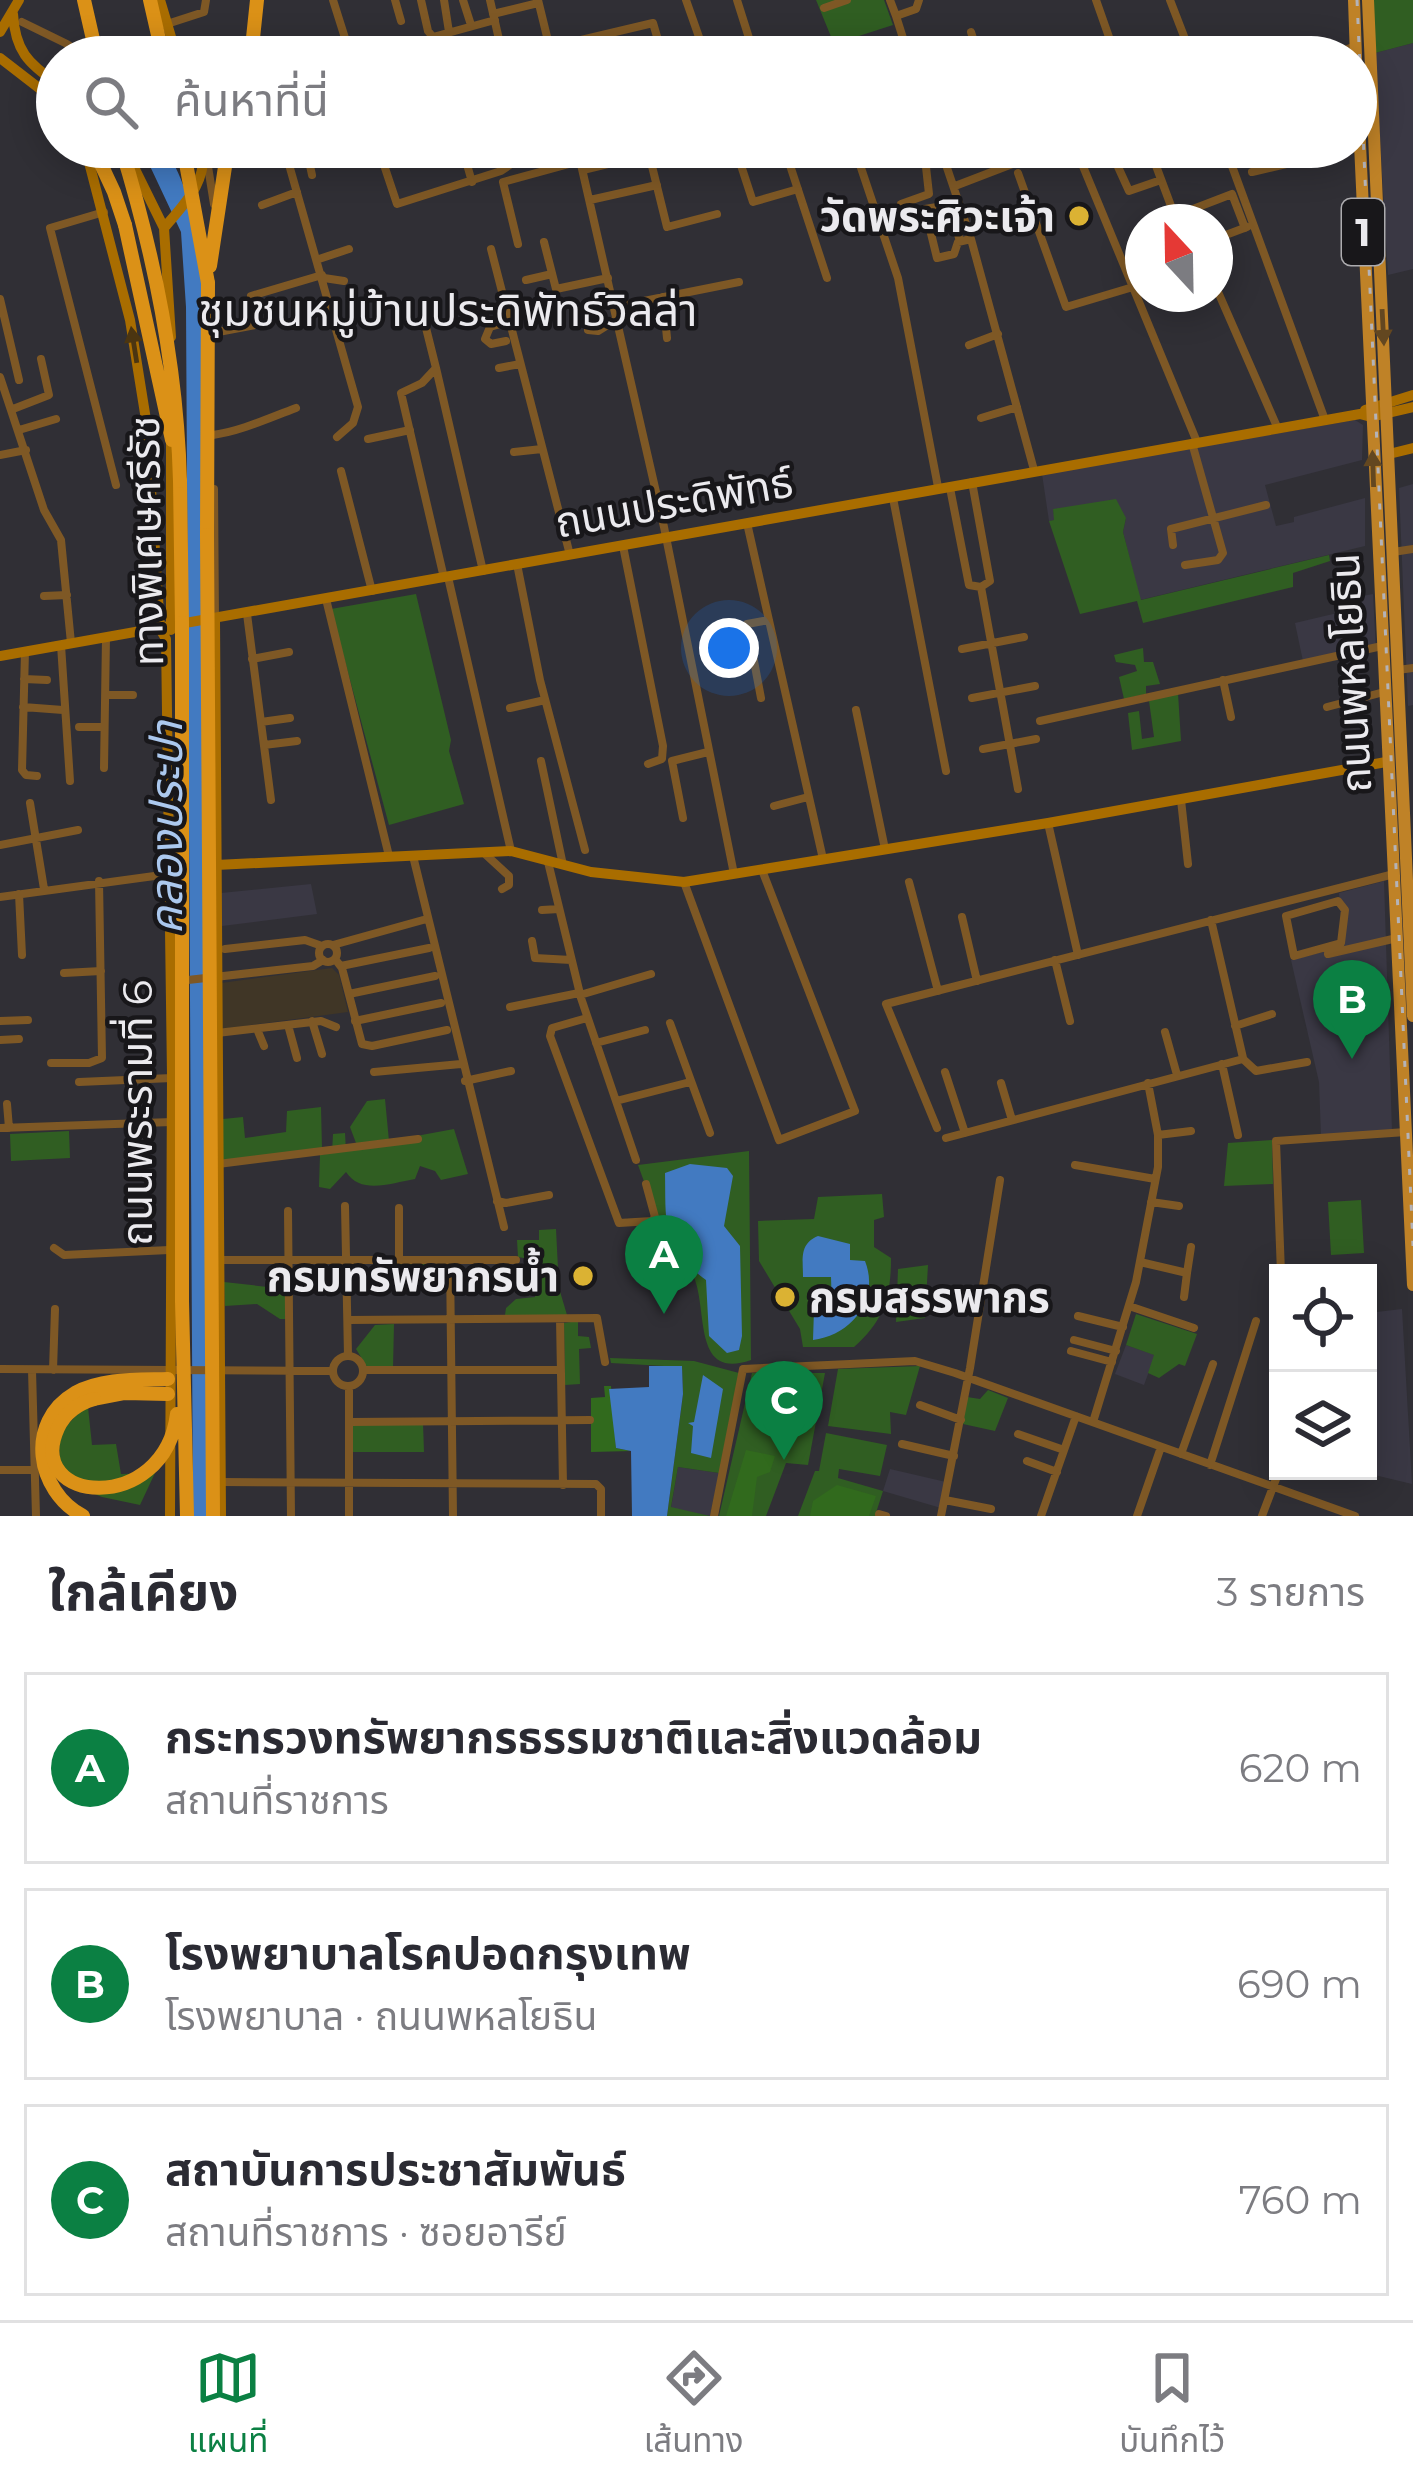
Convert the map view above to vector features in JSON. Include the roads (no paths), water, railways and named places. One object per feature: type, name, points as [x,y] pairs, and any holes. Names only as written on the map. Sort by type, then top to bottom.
[{"type":"highway","points":[[84,0],[92,36]]},
{"type":"highway","points":[[150,0],[158,36]]},
{"type":"highway","points":[[253,36],[257,0]]},
{"type":"highway","points":[[101,168],[115,192],[124,225],[180,481]]},
{"type":"highway","name":"ทางพิเศษศรีรัช","points":[[128,168],[167,329],[178,427],[173,1375],[187,1516]]},
{"type":"highway","name":"ทางพิเศษศรีรัช","points":[[183,168],[208,283],[207,832],[217,1516]]},
{"type":"highway","points":[[208,283],[225,168]]},
{"type":"highway","points":[[89,1512],[65,1505],[47,1479],[41,1455],[44,1433],[67,1399],[89,1387],[173,1375]]},
{"type":"highway","points":[[89,1512],[65,1489],[52,1458],[60,1423],[75,1407],[173,1375]]},
{"type":"highway","points":[[156,1487],[172,1458],[173,1375]]},
{"type":"main road","points":[[19,0],[20,50],[36,68]]},
{"type":"main road","points":[[160,0],[170,36]]},
{"type":"main road","name":"ถนนพหลโยธิน","points":[[1354,0],[1355,36]]},
{"type":"main road","name":"ถนนพหลโยธิน","points":[[1368,0],[1370,36]]},
{"type":"main road","points":[[0,32],[18,18]]},
{"type":"main road","points":[[0,58],[36,87]]},
{"type":"main road","points":[[0,68],[17,74]]},
{"type":"main road","name":"ถนนพระรามที่ 6","points":[[94,168],[130,320],[172,629]]},
{"type":"main road","name":"ถนนพระรามที่ 6","points":[[134,168],[167,224],[171,296],[170,1516]]},
{"type":"main road","points":[[167,224],[203,168]]},
{"type":"main road","name":"ถนนพหลโยธิน","points":[[1361,168],[1367,412],[1408,1076],[1413,1285]]},
{"type":"main road","name":"ถนนพหลโยธิน","points":[[1376,168],[1394,552],[1406,669],[1413,1016]]},
{"type":"main road","points":[[1387,408],[1413,395]]},
{"type":"main road","points":[[1387,408],[1413,406]]},
{"type":"main road","name":"ถนนประดิพัทธ์","points":[[0,656],[172,629],[1387,408]]},
{"type":"main road","points":[[1389,454],[1413,448]]},
{"type":"main road","points":[[210,620],[216,865],[211,979],[218,1033],[221,1482],[217,1516]]},
{"type":"main road","points":[[216,865],[511,851],[563,866],[684,882],[1386,762]]},
{"type":"street","points":[[166,24],[204,12],[206,0]]},
{"type":"street","points":[[333,0],[344,36]]},
{"type":"street","points":[[395,0],[401,21]]},
{"type":"street","points":[[421,0],[428,31],[437,36],[538,2],[549,36]]},
{"type":"street","points":[[444,0],[449,32]]},
{"type":"street","points":[[464,0],[471,25]]},
{"type":"street","points":[[490,0],[498,36]]},
{"type":"street","points":[[686,0],[699,36]]},
{"type":"street","points":[[737,0],[748,36]]},
{"type":"street","points":[[824,8],[847,0]]},
{"type":"street","points":[[890,0],[902,36]]},
{"type":"street","points":[[896,16],[916,8],[920,0]]},
{"type":"street","points":[[1096,0],[1109,36]]},
{"type":"street","points":[[1170,0],[1184,36]]},
{"type":"street","points":[[18,18],[52,36]]},
{"type":"street","points":[[598,36],[653,23],[657,36]]},
{"type":"street","points":[[971,32],[972,36]]},
{"type":"street","points":[[208,168],[215,228],[210,620]]},
{"type":"street","points":[[290,168],[358,407],[353,423],[337,437]]},
{"type":"street","points":[[310,168],[312,175]]},
{"type":"street","points":[[385,168],[397,204],[508,168]]},
{"type":"street","points":[[468,168],[472,182]]},
{"type":"street","points":[[518,244],[503,182],[571,168]]},
{"type":"street","points":[[582,168],[666,536],[734,874]]},
{"type":"street","points":[[653,168],[667,227],[717,214]]},
{"type":"street","points":[[742,168],[753,202],[798,189]]},
{"type":"street","points":[[791,168],[827,278]]},
{"type":"street","points":[[861,168],[898,278],[969,586],[981,587],[990,581],[972,482]]},
{"type":"street","points":[[901,204],[929,194],[926,168]]},
{"type":"street","points":[[948,168],[1034,470]]},
{"type":"street","points":[[955,186],[1016,168],[1066,307],[1125,289]]},
{"type":"street","points":[[1084,168],[1125,268]]},
{"type":"street","points":[[1119,168],[1132,192],[1160,180]]},
{"type":"street","points":[[1156,168],[1171,204]]},
{"type":"street","points":[[1232,168],[1249,227]]},
{"type":"street","points":[[1252,172],[1269,168]]},
{"type":"street","points":[[590,200],[657,185]]},
{"type":"street","points":[[262,205],[297,192]]},
{"type":"street","points":[[1206,204],[1232,194],[1326,421]]},
{"type":"street","points":[[960,242],[949,205],[926,209],[937,258],[954,254],[960,242],[971,238]]},
{"type":"street","points":[[104,212],[50,228],[116,484]]},
{"type":"street","points":[[1233,233],[1249,227]]},
{"type":"street","points":[[544,242],[556,289],[608,278]]},
{"type":"street","points":[[319,259],[349,249]]},
{"type":"street","points":[[491,249],[570,555]]},
{"type":"street","points":[[526,280],[552,274]]},
{"type":"street","points":[[322,276],[330,282],[344,281]]},
{"type":"street","points":[[251,296],[322,276]]},
{"type":"street","points":[[614,307],[739,282]]},
{"type":"street","points":[[663,297],[668,338]]},
{"type":"street","points":[[0,299],[20,380]]},
{"type":"street","points":[[1143,312],[1194,442],[1223,556],[1185,565]]},
{"type":"street","points":[[1227,312],[1278,429]]},
{"type":"street","points":[[423,316],[470,485],[483,571]]},
{"type":"street","points":[[588,330],[598,331],[617,319]]},
{"type":"street","points":[[506,341],[490,344],[485,339],[490,327],[509,321]]},
{"type":"street","points":[[213,333],[266,323]]},
{"type":"street","points":[[969,345],[998,334]]},
{"type":"street","points":[[13,409],[49,395],[41,359]]},
{"type":"street","points":[[500,368],[520,364]]},
{"type":"street","points":[[436,368],[401,393],[511,851]]},
{"type":"street","points":[[0,377],[44,510],[61,540],[67,595],[63,710],[70,781]]},
{"type":"street","points":[[981,418],[1017,407]]},
{"type":"street","points":[[213,435],[296,408]]},
{"type":"street","points":[[19,430],[56,419]]},
{"type":"street","points":[[368,439],[410,430]]},
{"type":"street","points":[[514,452],[542,449]]},
{"type":"street","points":[[0,455],[26,450]]},
{"type":"street","points":[[341,470],[371,591]]},
{"type":"street","points":[[892,496],[946,771]]},
{"type":"street","points":[[1173,545],[1171,529],[1266,506]]},
{"type":"street","points":[[747,523],[823,860]]},
{"type":"street","points":[[622,544],[663,746],[662,759],[647,764]]},
{"type":"street","points":[[1394,552],[1413,549]]},
{"type":"street","points":[[517,564],[545,700],[584,850]]},
{"type":"street","points":[[981,587],[1018,789]]},
{"type":"street","points":[[44,596],[67,595]]},
{"type":"street","points":[[326,599],[389,856]]},
{"type":"street","points":[[247,614],[271,800]]},
{"type":"street","points":[[761,698],[747,624],[769,620]]},
{"type":"street","points":[[104,768],[106,637]]},
{"type":"street","points":[[962,649],[1024,637]]},
{"type":"street","points":[[1040,721],[1382,646]]},
{"type":"street","points":[[25,652],[22,770],[37,776]]},
{"type":"street","points":[[253,659],[289,652]]},
{"type":"street","points":[[24,679],[47,680]]},
{"type":"street","points":[[1223,680],[1232,717]]},
{"type":"street","points":[[972,698],[1035,686]]},
{"type":"street","points":[[1327,707],[1384,692]]},
{"type":"street","points":[[105,695],[133,694]]},
{"type":"street","points":[[510,708],[545,700]]},
{"type":"street","points":[[23,707],[63,710]]},
{"type":"street","points":[[856,710],[885,849]]},
{"type":"street","points":[[261,722],[290,718]]},
{"type":"street","points":[[79,727],[104,727]]},
{"type":"street","points":[[983,749],[1036,739]]},
{"type":"street","points":[[264,745],[297,740]]},
{"type":"street","points":[[683,818],[673,761],[708,752]]},
{"type":"street","points":[[541,761],[563,866]]},
{"type":"street","points":[[774,806],[808,797]]},
{"type":"street","points":[[1181,800],[1188,864]]},
{"type":"street","points":[[30,803],[44,890]]},
{"type":"street","points":[[1048,823],[1078,955]]},
{"type":"street","points":[[0,844],[78,830]]},
{"type":"street","points":[[483,852],[509,876],[509,885],[502,889]]},
{"type":"street","points":[[412,855],[504,1227]]},
{"type":"street","points":[[548,862],[587,1018],[635,1156]]},
{"type":"street","points":[[684,882],[779,1140],[855,1109],[762,869]]},
{"type":"street","points":[[0,897],[171,874]]},
{"type":"street","points":[[938,1128],[886,1004],[1394,874]]},
{"type":"street","points":[[50,1063],[102,1058],[100,881]]},
{"type":"street","points":[[908,882],[938,991]]},
{"type":"street","points":[[1326,890],[1327,904]]},
{"type":"street","points":[[19,894],[22,955]]},
{"type":"street","points":[[1343,902],[1341,943],[1294,956],[1286,916],[1327,904],[1343,902]]},
{"type":"street","points":[[542,910],[559,909]]},
{"type":"street","points":[[962,917],[977,981]]},
{"type":"street","points":[[323,960],[320,954],[328,945],[423,920]]},
{"type":"street","points":[[1210,920],[1243,1059],[1256,1071],[1307,1062]]},
{"type":"street","points":[[1328,954],[1397,938]]},
{"type":"street","points":[[225,949],[305,940],[328,945],[338,952],[365,1046],[448,1030]]},
{"type":"street","points":[[532,941],[535,958],[572,960]]},
{"type":"street","points":[[172,981],[313,967],[323,960],[338,962],[429,948]]},
{"type":"street","points":[[1054,960],[1070,1021]]},
{"type":"street","points":[[64,973],[101,971]]},
{"type":"street","points":[[510,1007],[651,974]]},
{"type":"street","points":[[349,994],[435,976]]},
{"type":"street","points":[[355,1021],[441,1003]]},
{"type":"street","points":[[1235,1026],[1272,1014]]},
{"type":"street","points":[[587,1018],[552,1028],[550,1036],[620,1223],[655,1217],[646,1184]]},
{"type":"street","points":[[0,1021],[28,1020]]},
{"type":"street","points":[[218,1033],[312,1021],[336,1027]]},
{"type":"street","points":[[312,1021],[322,1054]]},
{"type":"street","points":[[670,1023],[710,1132]]},
{"type":"street","points":[[288,1024],[297,1058]]},
{"type":"street","points":[[257,1029],[264,1046]]},
{"type":"street","points":[[596,1042],[645,1030]]},
{"type":"street","points":[[1165,1032],[1177,1076]]},
{"type":"street","points":[[0,1040],[19,1039]]},
{"type":"street","points":[[946,1138],[1243,1059]]},
{"type":"street","points":[[374,1072],[461,1064]]},
{"type":"street","points":[[1222,1064],[1238,1135]]},
{"type":"street","points":[[465,1081],[511,1071]]},
{"type":"street","points":[[945,1072],[965,1132]]},
{"type":"street","points":[[79,1082],[172,1078]]},
{"type":"street","points":[[616,1101],[690,1082]]},
{"type":"street","points":[[1001,1083],[1012,1120]]},
{"type":"street","points":[[1093,1422],[1130,1306],[1155,1179],[1158,1135],[1148,1083]]},
{"type":"street","points":[[7,1104],[4,1128],[172,1122]]},
{"type":"street","points":[[1158,1135],[1191,1131]]},
{"type":"street","points":[[1281,1264],[1276,1142],[1406,1132]]},
{"type":"street","points":[[218,1164],[418,1139]]},
{"type":"street","points":[[1075,1165],[1155,1179]]},
{"type":"street","points":[[941,1516],[1000,1180]]},
{"type":"street","points":[[497,1201],[549,1195]]},
{"type":"street","points":[[1150,1202],[1179,1205]]},
{"type":"street","points":[[345,1206],[347,1356]]},
{"type":"street","points":[[399,1208],[399,1259]]},
{"type":"street","points":[[288,1211],[291,1516]]},
{"type":"street","points":[[1184,1297],[1191,1247]]},
{"type":"street","points":[[54,1248],[64,1255],[169,1250]]},
{"type":"street","points":[[218,1260],[516,1260]]},
{"type":"street","points":[[450,1260],[453,1516]]},
{"type":"street","points":[[1140,1262],[1187,1273]]},
{"type":"street","points":[[1130,1306],[1193,1328]]},
{"type":"street","points":[[53,1370],[55,1310]]},
{"type":"street","points":[[1078,1316],[1123,1327]]},
{"type":"street","points":[[560,1319],[563,1484]]},
{"type":"street","points":[[348,1320],[599,1319],[605,1362]]},
{"type":"street","points":[[1210,1465],[1256,1322]]},
{"type":"street","points":[[1072,1346],[1114,1356]]},
{"type":"street","points":[[347,1356],[360,1361],[364,1370],[359,1383],[349,1387],[340,1384],[333,1371],[347,1356]]},
{"type":"street","points":[[714,1516],[746,1366],[879,1366],[915,1361],[1355,1516]]},
{"type":"street","points":[[1181,1454],[1213,1364]]},
{"type":"street","points":[[0,1369],[173,1375],[333,1371]]},
{"type":"street","points":[[32,1370],[36,1516]]},
{"type":"street","points":[[364,1370],[561,1370]]},
{"type":"street","points":[[349,1387],[350,1516]]},
{"type":"street","points":[[920,1405],[961,1420]]},
{"type":"street","points":[[1044,1515],[1076,1416]]},
{"type":"street","points":[[350,1421],[590,1420]]},
{"type":"street","points":[[1018,1434],[1064,1450]]},
{"type":"street","points":[[902,1444],[954,1456]]},
{"type":"street","points":[[1137,1516],[1161,1447]]},
{"type":"street","points":[[1027,1461],[1057,1472]]},
{"type":"street","points":[[0,1470],[33,1470]]},
{"type":"street","points":[[1262,1516],[1276,1480]]},
{"type":"street","points":[[221,1482],[599,1485],[602,1516]]},
{"type":"street","points":[[946,1500],[991,1509]]},
{"type":"water","points":[[151,168],[176,168],[183,185],[194,224],[205,307],[210,1516],[193,1516],[186,307],[181,232]]},
{"type":"water","points":[[690,1164],[727,1168],[733,1176],[724,1226],[740,1246],[742,1336],[739,1350],[727,1353],[709,1336],[706,1280],[681,1257],[669,1233],[665,1173]]},
{"type":"water","points":[[818,1236],[850,1244],[850,1260],[865,1261],[869,1289],[851,1323],[813,1340],[814,1310],[832,1309],[831,1277],[803,1277],[805,1248]]},
{"type":"water","points":[[649,1366],[682,1366],[683,1394],[667,1516],[632,1516],[631,1451],[616,1448],[609,1389],[649,1387]]},
{"type":"water","points":[[703,1375],[723,1389],[711,1458],[691,1453],[693,1426],[688,1423],[694,1422]]},
{"type":"water","points":[[770,1383],[818,1383],[812,1415],[792,1415],[769,1399]]},
{"type":"railway","points":[[1357,0],[1359,36]]},
{"type":"railway","points":[[1365,168],[1413,1246]]},
{"type":"place","name":"วัดพระศิวะเจ้า","points":[[1079,216]]},
{"type":"place","name":"โรงพยาบาลโรคปอดกรุงเทพ","points":[[1352,1059]]},
{"type":"place","name":"กรมทรัพยากรน้ำ","points":[[583,1276]]},
{"type":"place","name":"กรมสรรพากร","points":[[785,1297]]},
{"type":"place","name":"กระทรวงทรัพยากรธรรมชาติและสิ่งแวดล้อม","points":[[664,1314]]},
{"type":"place","name":"สถาบันการประชาสัมพันธ์","points":[[784,1460]]},
{"type":"district","name":"ชุมชนหมู่บ้านประดิพัทธ์วิลล่า","points":[[448,310]]},
{"type":"water label","name":"คลองประปา","points":[[166,828]]}]
